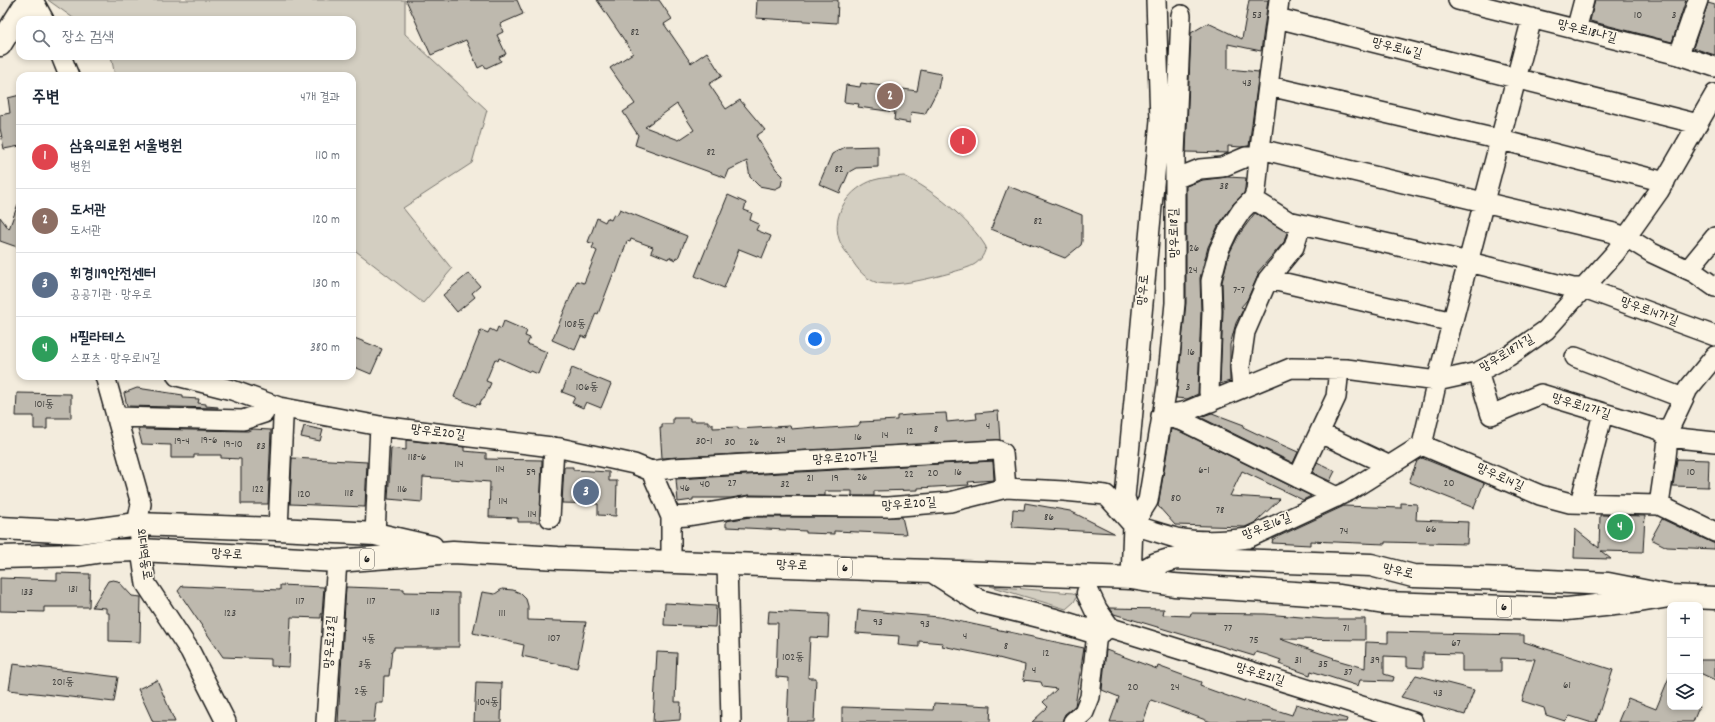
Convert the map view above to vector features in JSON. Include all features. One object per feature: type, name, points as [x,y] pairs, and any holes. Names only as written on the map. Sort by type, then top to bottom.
[{"type":"main road","points":[[18,16],[28,0]]},
{"type":"main road","points":[[0,45],[16,19]]},
{"type":"main road","name":"망우로","points":[[0,528],[79,532],[137,524],[374,534],[453,552]]},
{"type":"main road","name":"망우로","points":[[0,557],[78,555],[103,551],[141,550],[337,561],[453,552],[671,562],[932,571],[1088,584],[1131,578],[1174,585],[1340,596],[1384,603],[1567,609],[1633,602],[1669,596]]},
{"type":"main road","name":"망우로","points":[[1131,578],[1156,564],[1176,558],[1371,565],[1413,576],[1608,584],[1669,596],[1715,598]]},
{"type":"main road","points":[[932,571],[979,601],[1103,630]]},
{"type":"main road","points":[[1055,620],[1067,619],[1074,616],[1079,611],[1088,584]]},
{"type":"main road","points":[[1088,584],[1103,630]]},
{"type":"street","points":[[32,0],[42,16]]},
{"type":"street","name":"망우로","points":[[1131,578],[1133,525],[1125,497],[1160,120],[1156,0]]},
{"type":"street","name":"망우로18나길","points":[[1458,0],[1679,55],[1715,67]]},
{"type":"street","points":[[1576,30],[1584,0]]},
{"type":"street","points":[[1679,55],[1698,0]]},
{"type":"street","points":[[1211,402],[1208,392],[1212,311],[1211,281],[1220,250],[1228,231],[1242,210],[1253,199],[1256,191],[1259,152],[1269,86],[1278,9]]},
{"type":"street","name":"망우로16길","points":[[1278,9],[1516,79]]},
{"type":"street","name":"망우로18길","points":[[1133,525],[1148,501],[1167,386],[1175,303],[1175,179],[1181,14]]},
{"type":"street","points":[[1422,445],[1437,381],[1532,18]]},
{"type":"street","points":[[63,60],[67,72]]},
{"type":"street","name":"망우로18가길","points":[[1162,416],[1187,411],[1291,368],[1339,369],[1437,381],[1478,372],[1509,356],[1546,330],[1615,253],[1665,182],[1709,112],[1516,79]]},
{"type":"street","points":[[1269,86],[1501,140],[1665,182]]},
{"type":"street","points":[[1175,179],[1200,169],[1222,167],[1259,152],[1485,202],[1626,237],[1652,253],[1695,273],[1715,287]]},
{"type":"street","points":[[1253,199],[1288,221],[1469,262],[1574,288],[1584,288]]},
{"type":"street","points":[[1242,388],[1240,367],[1245,332],[1268,279],[1294,247],[1301,224]]},
{"type":"street","points":[[1688,270],[1715,237]]},
{"type":"street","points":[[1268,279],[1453,322]]},
{"type":"street","name":"망우로14가길","points":[[1584,288],[1715,336]]},
{"type":"street","points":[[1659,505],[1668,437],[1688,389],[1715,356]]},
{"type":"street","points":[[1575,357],[1684,398]]},
{"type":"street","points":[[1298,478],[1336,398],[1339,369]]},
{"type":"street","name":"망우로12가길","points":[[1478,372],[1491,415],[1541,394],[1660,430],[1668,437],[1715,442]]},
{"type":"street","name":"외대역동로","points":[[105,380],[141,504],[137,524],[146,584],[194,658],[226,722]]},
{"type":"street","name":"망우로20길","points":[[193,380],[232,390],[279,407],[380,426],[554,447],[628,463],[651,471]]},
{"type":"street","points":[[116,417],[242,420],[264,413]]},
{"type":"street","points":[[1580,503],[1603,413]]},
{"type":"street","points":[[1162,416],[1183,421],[1337,497]]},
{"type":"street","points":[[278,530],[283,419]]},
{"type":"street","points":[[374,534],[380,426]]},
{"type":"street","points":[[1320,433],[1390,466]]},
{"type":"street","name":"망우로16길","points":[[1133,525],[1177,538],[1234,540],[1254,535],[1337,497],[1390,466],[1422,445]]},
{"type":"street","name":"망우로14길","points":[[1422,445],[1540,495],[1570,503],[1659,505],[1715,532]]},
{"type":"street","points":[[550,518],[554,447]]},
{"type":"street","name":"망우로20가길","points":[[651,471],[673,468],[997,450],[1004,454],[1006,488]]},
{"type":"street","points":[[651,471],[671,517],[671,562]]},
{"type":"street","name":"망우로20길","points":[[671,517],[688,516],[749,506],[888,507],[950,502],[1006,488],[1106,495],[1133,525]]},
{"type":"street","name":"망우로23길","points":[[326,722],[337,561]]},
{"type":"street","points":[[727,564],[731,722]]},
{"type":"street","points":[[1073,722],[1084,712],[1090,697],[1103,630]]},
{"type":"street","name":"망우로21길","points":[[1103,630],[1384,718],[1413,722]]},
{"type":"shaded area","points":[[48,0],[405,0],[405,34],[487,110],[472,163],[403,208],[452,269],[423,303],[356,251],[356,72],[114,72],[112,60],[356,60],[356,16],[70,16]]},
{"type":"shaded area","points":[[904,176],[950,206],[970,226],[986,247],[981,259],[973,265],[943,275],[895,284],[878,283],[866,277],[859,270],[844,249],[839,239],[837,229],[840,211],[850,195],[865,184],[881,178]]},
{"type":"shaded area","points":[[990,586],[1073,593],[1077,596],[1074,602],[1066,609]]},
{"type":"building","points":[[406,0],[517,0],[523,14],[500,24],[503,32],[497,35],[506,54],[499,57],[501,61],[486,68],[484,65],[478,68],[466,40],[431,55]]},
{"type":"building","points":[[597,0],[659,0],[672,19],[664,24],[691,63],[707,52],[722,76],[709,84],[726,109],[740,100],[765,130],[756,136],[776,169],[783,176],[781,186],[775,189],[759,186],[750,177],[747,161],[729,170],[726,178],[635,145],[638,135],[623,112],[635,104],[610,68],[633,53]],"holes":[[[677,104],[694,130],[679,140],[645,127]]]},
{"type":"building","points":[[757,0],[838,0],[837,23],[756,18]]},
{"type":"building","points":[[1249,0],[1268,0],[1261,51],[1228,44],[1228,69],[1259,72],[1249,146],[1228,146],[1228,153],[1186,152],[1191,33],[1208,23],[1242,39]]},
{"type":"building","points":[[1595,0],[1686,0],[1672,42],[1590,21]]},
{"type":"building","points":[[1708,3],[1715,5],[1715,55],[1693,48]]},
{"type":"building","points":[[921,70],[941,74],[938,89],[925,114],[911,112],[910,123],[894,120],[895,112],[858,107],[859,104],[844,102],[846,85],[860,87],[861,83],[917,91]]},
{"type":"building","points":[[16,96],[16,147],[4,149],[0,128],[0,115],[10,113],[8,98]]},
{"type":"building","points":[[878,146],[878,167],[856,168],[849,172],[840,193],[819,184],[832,154],[845,147]]},
{"type":"building","points":[[1227,177],[1246,178],[1245,188],[1244,193],[1233,204],[1218,226],[1208,247],[1200,278],[1201,311],[1198,394],[1187,399],[1176,398],[1186,303],[1186,186],[1203,180]]},
{"type":"building","points":[[1008,186],[1082,215],[1081,245],[1065,258],[991,229]]},
{"type":"building","points":[[728,195],[746,203],[744,210],[752,213],[750,220],[759,224],[756,230],[771,236],[762,258],[739,249],[724,288],[695,276]]},
{"type":"building","points":[[620,209],[687,236],[678,258],[676,257],[675,260],[669,257],[668,259],[651,252],[653,247],[631,239],[630,242],[627,241],[616,273],[614,272],[598,314],[596,313],[586,338],[581,336],[575,350],[552,340],[577,281],[584,283],[597,251],[592,248],[594,244],[588,242],[597,218],[605,222],[607,218],[611,220],[614,214],[617,215]]},
{"type":"building","points":[[16,210],[16,247],[0,241],[0,217],[9,229]]},
{"type":"building","points":[[1255,213],[1287,232],[1284,242],[1257,273],[1259,273],[1247,300],[1241,307],[1244,308],[1236,323],[1230,345],[1230,381],[1220,384],[1223,311],[1222,282],[1229,254],[1238,236]]},
{"type":"building","points":[[469,273],[480,286],[472,293],[475,297],[457,312],[443,295]]},
{"type":"building","points":[[504,321],[527,331],[525,336],[530,338],[527,344],[547,352],[538,374],[499,358],[498,361],[495,359],[486,381],[491,383],[484,399],[482,399],[479,405],[477,404],[476,406],[454,397],[481,330],[488,333],[490,329],[496,332],[498,327],[501,329]]},
{"type":"building","points":[[356,339],[382,349],[371,374],[356,368]]},
{"type":"building","points":[[572,368],[611,384],[601,408],[586,402],[583,408],[572,403],[575,397],[562,392]]},
{"type":"building","points":[[137,388],[183,395],[183,398],[199,399],[198,403],[218,408],[127,406],[124,393]]},
{"type":"building","points":[[17,393],[71,394],[71,418],[47,418],[47,429],[34,429],[34,416],[16,416]]},
{"type":"building","points":[[998,411],[1000,440],[662,458],[660,428],[662,428],[662,424],[673,424],[673,418],[690,418],[690,421],[708,421],[708,424],[713,424],[713,428],[738,427],[738,429],[790,426],[791,429],[815,427],[815,429],[858,426],[861,422],[897,420],[897,416],[921,414],[946,413],[947,422],[977,419],[976,413]]},
{"type":"building","points":[[1212,413],[1244,425],[1243,427],[1298,452],[1293,463],[1200,417]]},
{"type":"building","points":[[304,426],[323,430],[320,441],[301,437]]},
{"type":"building","points":[[138,429],[271,430],[268,504],[241,504],[241,459],[221,458],[221,455],[194,455],[194,458],[171,458],[171,445],[142,444]]},
{"type":"building","points":[[1171,429],[1179,431],[1311,496],[1303,500],[1242,471],[1230,496],[1280,499],[1256,522],[1245,527],[1175,525],[1158,506]]},
{"type":"building","points":[[406,440],[464,447],[464,451],[486,453],[486,459],[542,460],[540,522],[518,522],[518,518],[489,517],[490,482],[423,477],[422,502],[388,499],[391,448],[406,450]]},
{"type":"building","points":[[292,458],[367,462],[365,507],[290,504]]},
{"type":"building","points":[[1422,458],[1484,483],[1474,508],[1409,482],[1417,461]]},
{"type":"building","points":[[1677,459],[1709,460],[1708,487],[1673,486]]},
{"type":"building","points":[[993,461],[994,480],[968,482],[969,485],[918,488],[918,490],[874,491],[874,496],[852,496],[852,491],[825,491],[825,496],[749,495],[731,498],[693,498],[693,500],[678,502],[676,479]]},
{"type":"building","points":[[1317,462],[1335,471],[1330,481],[1313,473]]},
{"type":"building","points":[[564,467],[573,467],[573,470],[609,472],[609,481],[617,481],[616,516],[598,515],[598,504],[562,503]]},
{"type":"building","points":[[1025,503],[1070,511],[1114,533],[1012,527],[1013,509],[1024,510]]},
{"type":"building","points":[[1401,503],[1417,504],[1416,520],[1468,522],[1467,544],[1385,542],[1385,544],[1310,541],[1310,545],[1272,543],[1273,539],[1344,506],[1401,508]]},
{"type":"building","points":[[1600,515],[1645,516],[1643,552],[1601,551],[1611,559],[1574,558],[1575,529],[1599,548]]},
{"type":"building","points":[[750,517],[902,517],[906,534],[834,531],[834,534],[806,533],[806,531],[726,527],[726,521]]},
{"type":"building","points":[[1662,519],[1715,544],[1715,549],[1667,547],[1651,539]]},
{"type":"building","points":[[57,573],[90,574],[89,607],[44,607],[44,612],[0,611],[0,578],[57,580]]},
{"type":"building","points":[[108,581],[118,581],[132,596],[141,597],[140,642],[109,641],[109,613],[106,613],[106,608],[92,607]]},
{"type":"building","points":[[280,585],[324,587],[321,618],[291,617],[289,667],[271,666],[271,659],[223,657],[178,591],[182,586],[280,590]]},
{"type":"building","points":[[346,587],[404,589],[404,592],[459,593],[459,647],[394,647],[394,650],[392,650],[389,676],[384,676],[383,703],[376,703],[374,722],[338,722]]},
{"type":"building","points":[[502,589],[513,590],[520,593],[526,599],[528,606],[528,620],[586,622],[577,668],[522,656],[524,645],[473,633],[482,592],[495,594]]},
{"type":"building","points":[[665,603],[716,606],[715,627],[664,625]]},
{"type":"building","points":[[1110,608],[1164,609],[1163,615],[1190,616],[1191,613],[1265,614],[1325,619],[1365,619],[1365,640],[1280,639],[1334,658],[1333,659],[1365,668],[1366,642],[1388,643],[1388,632],[1524,635],[1524,642],[1613,670],[1596,722],[1589,722],[1570,716],[1565,721],[1546,715],[1544,708],[1522,701],[1535,659],[1501,658],[1501,671],[1462,671],[1462,654],[1423,653],[1423,668],[1407,667],[1407,657],[1384,656],[1384,674],[1394,677],[1393,681],[1360,680],[1358,686],[1311,671],[1310,675],[1279,664],[1281,660],[1267,655],[1256,652],[1254,656],[1114,614]]},
{"type":"building","points":[[858,610],[939,617],[1084,648],[1075,706],[1065,714],[1062,722],[1032,722],[1048,707],[1043,702],[1057,689],[1043,687],[1041,682],[1023,680],[1025,665],[987,655],[942,646],[943,643],[919,641],[919,647],[898,645],[899,636],[856,633]]},
{"type":"building","points":[[769,611],[829,614],[828,638],[810,637],[808,678],[816,678],[814,722],[787,722],[789,678],[776,677],[778,623],[768,623]]},
{"type":"building","points":[[1106,650],[1157,669],[1158,666],[1201,682],[1200,686],[1244,702],[1245,700],[1292,715],[1296,704],[1347,719],[1346,722],[1211,722],[1151,700],[1143,722],[1110,722],[1119,697],[1102,690]]},
{"type":"building","points":[[657,652],[677,653],[675,702],[681,702],[680,720],[653,722]]},
{"type":"building","points":[[1703,660],[1715,660],[1715,680],[1703,674]]},
{"type":"building","points":[[13,664],[118,677],[114,702],[9,690]]},
{"type":"building","points":[[1416,675],[1474,690],[1465,715],[1401,697]]},
{"type":"building","points":[[157,680],[175,722],[153,722],[138,689]]},
{"type":"building","points":[[476,682],[502,683],[501,722],[474,722]]},
{"type":"building","points":[[1667,682],[1667,710],[1698,710],[1693,722],[1618,722],[1628,698],[1656,709]]},
{"type":"building","points":[[934,703],[991,706],[990,722],[842,722],[842,707],[933,710]]},
{"type":"place","name":"도서관","points":[[890,96]]},
{"type":"place","name":"삼육의료원 서울병원","points":[[963,141]]},
{"type":"place","name":"휘경119안전센터","points":[[586,492]]},
{"type":"place","name":"H필라테스","points":[[1620,527]]}]
